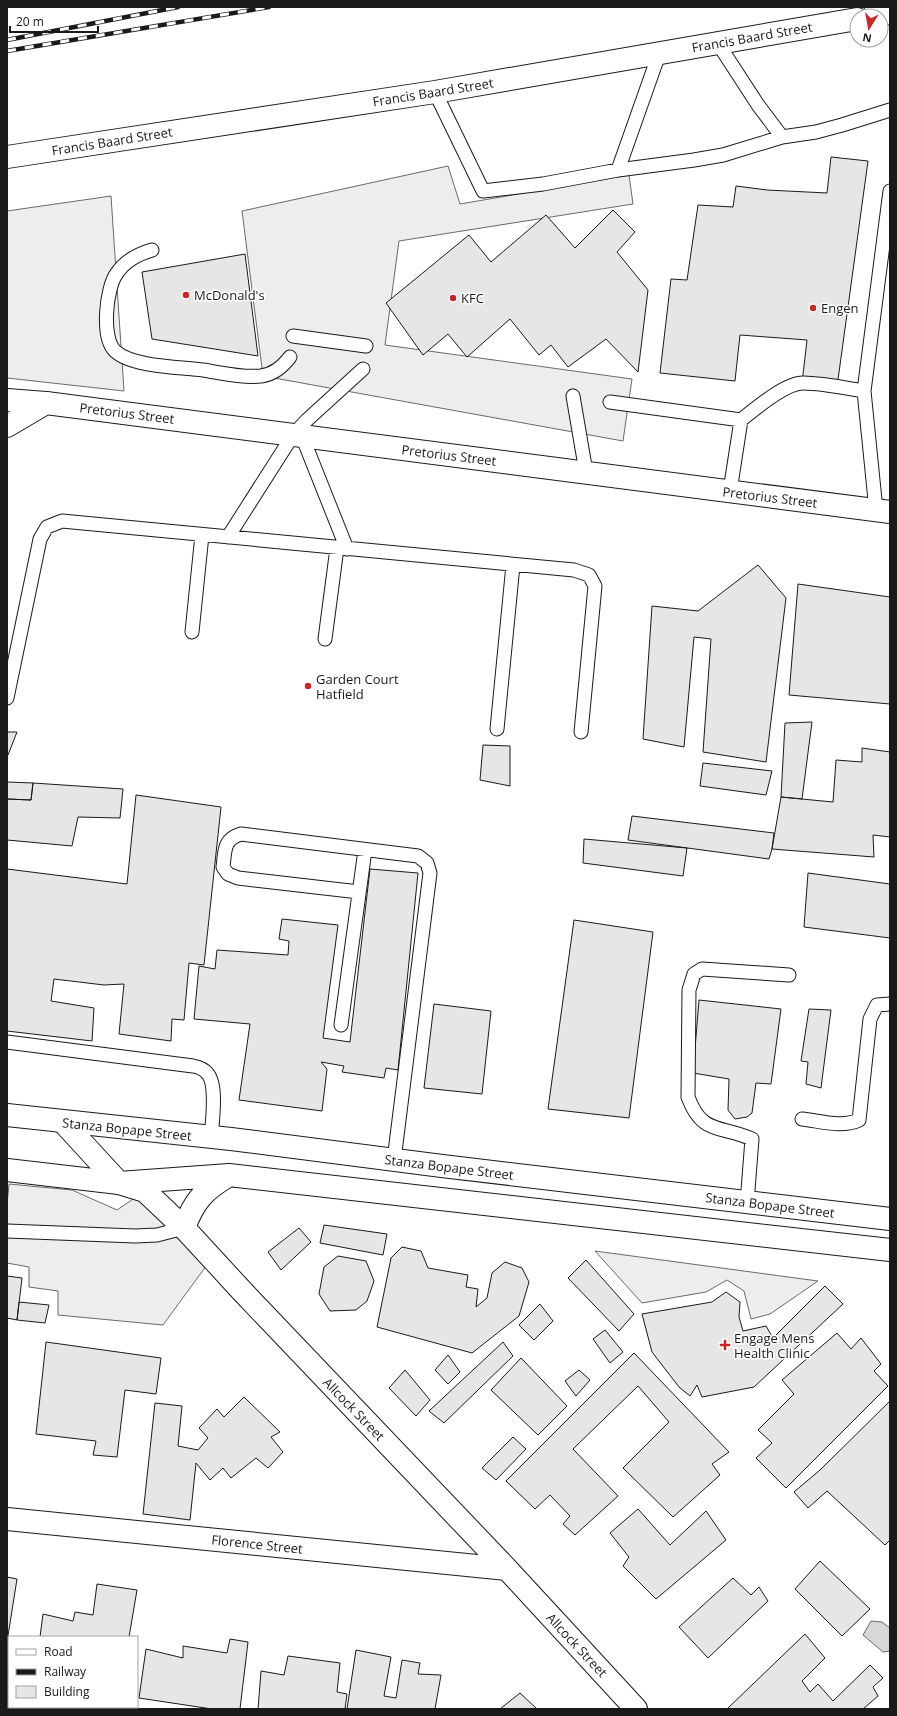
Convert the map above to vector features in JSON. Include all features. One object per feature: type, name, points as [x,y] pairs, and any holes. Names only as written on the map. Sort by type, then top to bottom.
[{"type":"main road","name":"Francis Baard Street","points":[[7,157],[435,92],[849,20]]},
{"type":"main road","name":"Pretorius Street","points":[[7,400],[46,403],[883,511]]},
{"type":"main road","points":[[7,426],[46,403]]},
{"type":"main road","name":"Stanza Bopape Street","points":[[7,1115],[890,1219]]},
{"type":"main road","points":[[63,1122],[119,1183]]},
{"type":"main road","points":[[7,1170],[119,1183],[230,1175],[886,1253]]},
{"type":"main road","points":[[184,1228],[191,1210],[197,1200],[209,1188],[230,1175]]},
{"type":"main road","name":"Allcock Street","points":[[119,1183],[145,1191],[184,1228],[242,1291],[507,1569],[636,1709]]},
{"type":"main road","name":"Florence Street","points":[[7,1519],[507,1569]]},
{"type":"lane","points":[[717,42],[782,137]]},
{"type":"lane","points":[[618,170],[659,54]]},
{"type":"lane","points":[[435,92],[483,191],[543,184],[618,170],[723,155],[782,137],[816,132],[865,119],[890,110]]},
{"type":"lane","points":[[883,511],[864,390],[890,191]]},
{"type":"lane","points":[[152,250],[140,254],[122,266],[116,274],[111,286],[108,301],[107,335],[110,345],[115,351],[123,356],[145,363],[243,376],[260,376],[275,372],[290,357]]},
{"type":"lane","points":[[293,336],[366,346]]},
{"type":"lane","points":[[228,537],[307,420],[363,369]]},
{"type":"lane","points":[[610,402],[741,420],[785,389],[802,383],[864,390]]},
{"type":"lane","points":[[573,396],[586,472]]},
{"type":"lane","points":[[730,492],[741,420]]},
{"type":"lane","points":[[298,435],[342,548],[325,639]]},
{"type":"lane","points":[[7,698],[40,539],[47,527],[62,521],[574,570],[589,575],[596,586],[581,732]]},
{"type":"lane","points":[[192,632],[202,535]]},
{"type":"lane","points":[[497,729],[513,565]]},
{"type":"lane","points":[[359,892],[238,878],[228,874],[223,868],[226,845],[233,836],[241,834],[418,856],[427,863],[430,873],[394,1160]]},
{"type":"lane","points":[[342,1025],[365,850]]},
{"type":"lane","points":[[747,1203],[752,1139],[741,1134],[705,1125],[693,1111],[688,1097],[689,990],[694,974],[702,969],[789,976]]},
{"type":"lane","points":[[802,1119],[841,1124],[859,1120],[870,1019],[877,1005],[890,1004]]},
{"type":"lane","points":[[7,1042],[202,1068],[211,1078],[213,1090],[211,1138]]},
{"type":"lane","points":[[7,1231],[135,1236],[158,1235],[184,1228]]},
{"type":"shaded area","points":[[448,166],[460,204],[629,175],[633,204],[399,241],[385,345],[632,379],[623,441],[263,376],[242,211]]},
{"type":"shaded area","points":[[111,196],[124,391],[7,378],[7,211]]},
{"type":"shaded area","points":[[9,1184],[72,1190],[117,1210],[145,1191],[212,1258],[163,1325],[58,1315],[58,1291],[29,1287],[29,1267],[7,1263],[7,1205]]},
{"type":"shaded area","points":[[595,1251],[818,1281],[770,1314],[751,1319],[744,1291],[727,1280],[706,1292],[642,1303]]},
{"type":"shaded area","points":[[871,1621],[882,1622],[890,1628],[890,1651],[883,1652],[863,1635]]},
{"type":"building","points":[[831,157],[868,161],[837,387],[802,383],[807,340],[740,335],[735,381],[660,373],[671,279],[687,280],[698,205],[733,207],[736,186],[767,190],[827,193]]},
{"type":"building","points":[[613,210],[635,232],[617,252],[648,290],[638,372],[606,339],[568,367],[551,345],[539,355],[510,319],[467,357],[448,334],[423,355],[386,303],[469,235],[491,262],[546,215],[575,248]]},
{"type":"building","points":[[245,254],[258,356],[152,339],[142,272]]},
{"type":"building","points":[[758,565],[786,598],[766,762],[703,752],[711,639],[694,637],[684,747],[643,739],[652,606],[698,611]]},
{"type":"building","points":[[798,584],[890,597],[890,704],[789,695]]},
{"type":"building","points":[[812,722],[802,799],[781,797],[785,723]]},
{"type":"building","points":[[7,732],[17,732],[8,755],[7,755]]},
{"type":"building","points":[[483,745],[510,746],[510,786],[480,780]]},
{"type":"building","points":[[862,748],[890,752],[890,837],[873,835],[874,857],[772,849],[781,797],[833,802],[836,760],[862,762]]},
{"type":"building","points":[[703,763],[772,771],[766,795],[700,786]]},
{"type":"building","points":[[7,782],[33,783],[31,800],[7,799]]},
{"type":"building","points":[[33,783],[123,789],[120,818],[78,817],[72,846],[7,840],[7,799],[31,800]]},
{"type":"building","points":[[136,795],[221,807],[204,965],[189,963],[184,1020],[172,1019],[171,1041],[119,1034],[124,984],[104,985],[54,979],[51,1001],[94,1008],[92,1041],[7,1031],[7,869],[127,884]]},
{"type":"building","points":[[632,816],[774,833],[772,849],[769,859],[628,840]]},
{"type":"building","points":[[584,839],[687,848],[683,876],[583,863]]},
{"type":"building","points":[[370,869],[418,873],[398,1070],[386,1068],[384,1078],[342,1072],[344,1066],[321,1062],[327,1069],[322,1111],[239,1100],[250,1024],[194,1019],[199,966],[215,969],[217,950],[288,955],[289,941],[279,939],[282,919],[338,925],[323,1038],[350,1042]]},
{"type":"building","points":[[808,873],[890,884],[890,938],[804,927]]},
{"type":"building","points":[[574,920],[653,932],[629,1118],[548,1109]]},
{"type":"building","points":[[699,1000],[781,1009],[771,1084],[756,1083],[752,1113],[747,1117],[735,1119],[728,1110],[729,1079],[693,1073]]},
{"type":"building","points":[[434,1004],[491,1011],[482,1094],[424,1088]]},
{"type":"building","points":[[809,1009],[831,1010],[821,1088],[806,1084],[808,1062],[801,1061]]},
{"type":"building","points":[[324,1225],[387,1234],[383,1255],[320,1243]]},
{"type":"building","points":[[299,1228],[311,1242],[281,1270],[268,1252]]},
{"type":"building","points":[[402,1247],[421,1251],[428,1268],[468,1275],[466,1287],[478,1289],[476,1307],[487,1298],[492,1273],[505,1262],[522,1268],[529,1282],[519,1316],[472,1353],[377,1327],[391,1258]]},
{"type":"building","points":[[338,1256],[366,1261],[374,1281],[367,1301],[356,1310],[330,1311],[319,1294],[324,1267]]},
{"type":"building","points":[[586,1260],[634,1314],[619,1331],[568,1278]]},
{"type":"building","points":[[7,1276],[22,1278],[17,1320],[7,1318]]},
{"type":"building","name":"Engage Mens Health Clinic","points":[[825,1286],[843,1304],[754,1387],[702,1397],[697,1385],[690,1396],[679,1387],[652,1352],[642,1314],[712,1302],[726,1292],[740,1302],[739,1317],[743,1331],[766,1326],[773,1338]]},
{"type":"building","points":[[19,1302],[49,1305],[45,1323],[17,1320]]},
{"type":"building","points":[[540,1304],[553,1321],[534,1340],[519,1325]]},
{"type":"building","points":[[605,1330],[623,1352],[610,1363],[593,1339]]},
{"type":"building","points":[[837,1333],[851,1349],[861,1338],[881,1364],[874,1371],[888,1386],[786,1488],[756,1458],[772,1443],[758,1430],[794,1394],[782,1380]]},
{"type":"building","points":[[46,1342],[161,1358],[156,1394],[125,1390],[117,1457],[93,1455],[96,1441],[36,1434]]},
{"type":"building","points":[[503,1342],[513,1356],[444,1423],[429,1411]]},
{"type":"building","points":[[634,1353],[729,1452],[712,1464],[720,1475],[673,1517],[623,1468],[669,1422],[638,1386],[573,1449],[618,1496],[575,1535],[563,1524],[570,1516],[550,1495],[535,1509],[506,1481]]},
{"type":"building","points":[[448,1355],[460,1372],[448,1384],[435,1370]]},
{"type":"building","points":[[521,1358],[567,1406],[538,1435],[491,1390]]},
{"type":"building","points":[[405,1370],[430,1400],[416,1416],[389,1388]]},
{"type":"building","points":[[579,1370],[590,1380],[576,1396],[565,1381]]},
{"type":"building","points":[[244,1397],[280,1432],[271,1437],[283,1452],[268,1468],[256,1458],[231,1478],[223,1468],[210,1480],[196,1463],[190,1520],[143,1514],[155,1403],[182,1406],[178,1446],[198,1450],[208,1438],[199,1428],[217,1409],[224,1417]]},
{"type":"building","points":[[890,1401],[890,1540],[885,1545],[827,1491],[808,1508],[794,1492],[820,1470]]},
{"type":"building","points":[[513,1437],[526,1449],[496,1480],[482,1468]]},
{"type":"building","points":[[638,1509],[670,1545],[706,1511],[726,1540],[656,1599],[623,1566],[629,1557],[610,1533]]},
{"type":"building","points":[[820,1561],[870,1609],[842,1636],[795,1589]]},
{"type":"building","points":[[7,1577],[17,1579],[7,1642]]},
{"type":"building","points":[[733,1578],[751,1595],[759,1587],[768,1601],[708,1658],[679,1627]]},
{"type":"building","points":[[97,1584],[137,1590],[129,1636],[40,1636],[43,1614],[73,1621],[75,1612],[93,1615]]},
{"type":"building","points":[[805,1634],[825,1658],[802,1681],[810,1692],[818,1684],[833,1701],[870,1665],[883,1678],[873,1687],[878,1696],[863,1709],[727,1709]]},
{"type":"building","points":[[230,1639],[248,1642],[240,1709],[212,1709],[139,1698],[146,1649],[183,1658],[183,1646],[227,1653]]},
{"type":"building","points":[[356,1650],[391,1657],[384,1696],[396,1698],[402,1660],[420,1663],[418,1674],[441,1675],[435,1709],[347,1709]]},
{"type":"building","points":[[288,1656],[340,1663],[337,1692],[347,1694],[345,1709],[258,1709],[261,1671],[284,1675]]},
{"type":"building","points":[[520,1693],[537,1709],[500,1709]]},
{"type":"railway","points":[[7,40],[178,7]]},
{"type":"railway","points":[[7,51],[269,7]]},
{"type":"place","name":"McDonald's","points":[[186,295]]},
{"type":"place","name":"KFC","points":[[453,298]]},
{"type":"place","name":"Engen","points":[[813,308]]},
{"type":"place","name":"Garden Court Hatfield","points":[[308,686]]},
{"type":"place","name":"Engage Mens Health Clinic","points":[[725,1345]]}]
